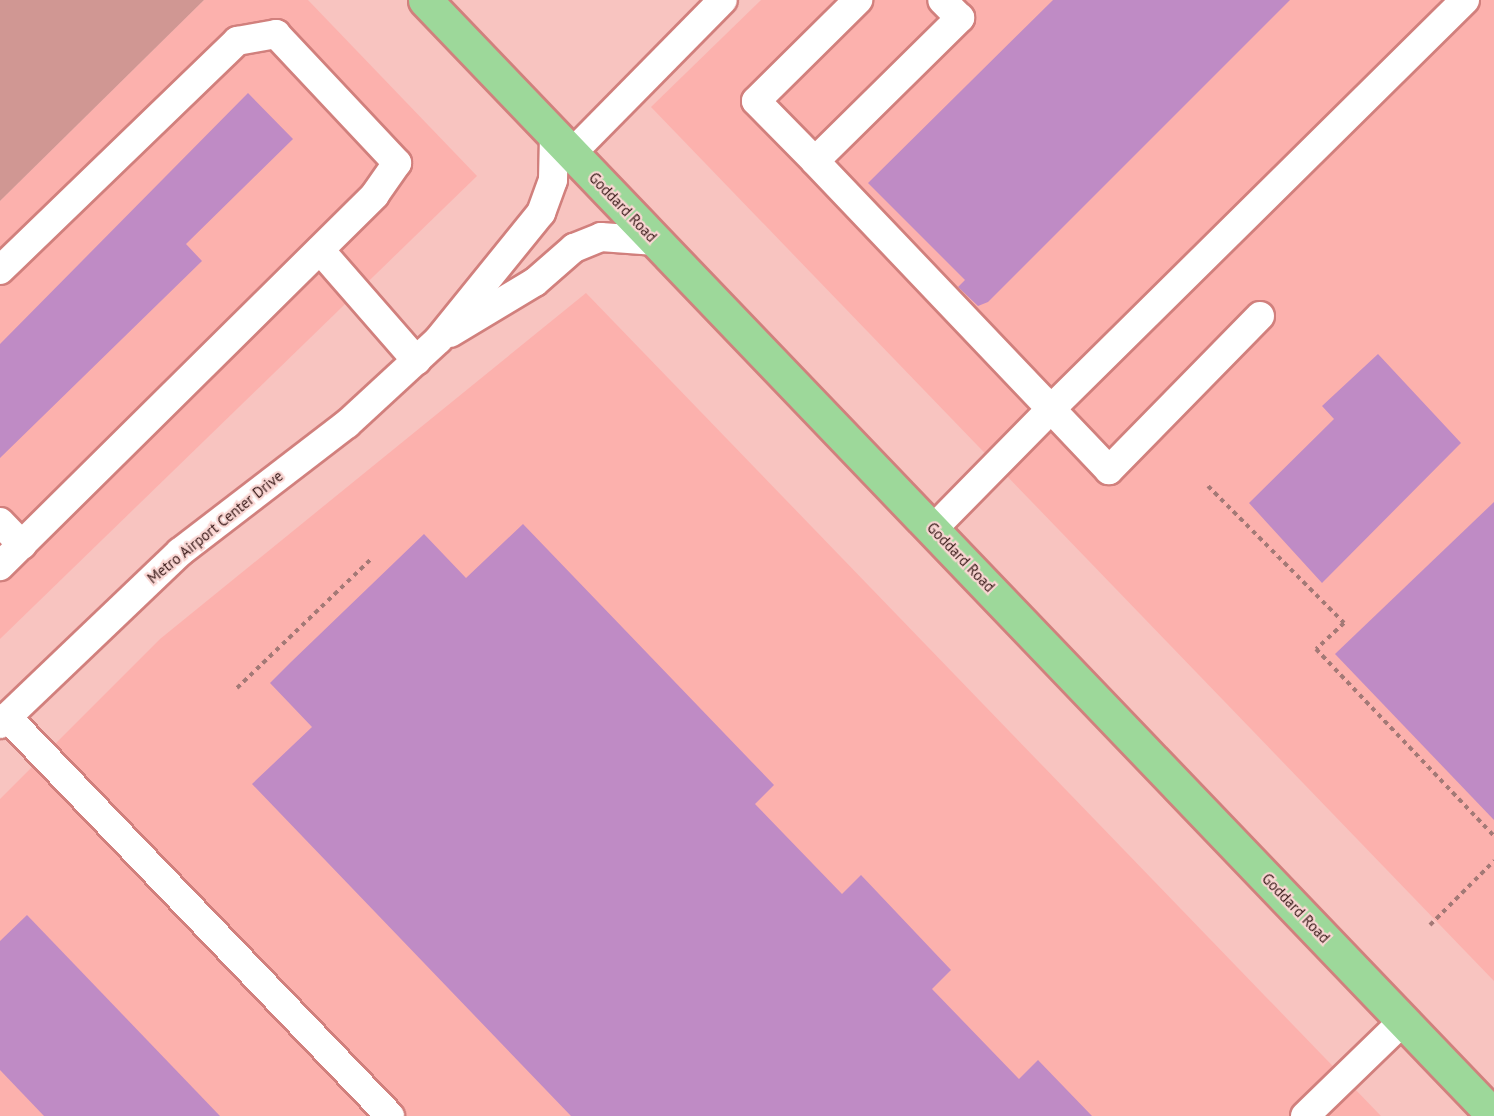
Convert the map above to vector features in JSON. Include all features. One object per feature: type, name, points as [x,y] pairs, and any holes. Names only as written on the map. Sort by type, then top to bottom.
[{"type":"main road","name":"Goddard Road","points":[[425,0],[934,528],[1494,1116]]},
{"type":"street","points":[[562,144],[723,0]]},
{"type":"street","points":[[858,0],[756,101],[1109,470],[1260,316]]},
{"type":"street","points":[[815,161],[960,18],[942,0]]},
{"type":"street","points":[[934,528],[1051,409],[1465,0]]},
{"type":"street","points":[[0,270],[237,41],[276,34],[397,163],[375,195],[0,566]]},
{"type":"street","name":"Metro Airport Center Drive","points":[[4,721],[180,552],[347,423],[438,340],[541,213],[553,180],[562,144]]},
{"type":"street","name":"Metro Airport Center Drive","points":[[438,340],[535,282],[574,248],[601,237],[656,242]]},
{"type":"street","points":[[320,250],[417,361]]},
{"type":"street","points":[[0,522],[22,545]]},
{"type":"street","points":[[4,721],[390,1116]]},
{"type":"street","points":[[1305,1116],[1403,1021]]},
{"type":"path","points":[[1208,486],[1344,622],[1316,649],[1494,836]]},
{"type":"path","points":[[237,687],[372,558]]},
{"type":"path","points":[[1430,924],[1494,861]]},
{"type":"shaded area","points":[[0,0],[204,0],[0,201]]},
{"type":"shaded area","points":[[204,0],[308,0],[477,176],[0,639],[0,201]]},
{"type":"shaded area","points":[[761,0],[1494,0],[1494,981],[651,107]]},
{"type":"shaded area","points":[[586,293],[1381,1116],[0,1116],[0,799],[160,639]]},
{"type":"building","points":[[1053,0],[1290,0],[988,302],[978,306],[958,287],[965,280],[868,183]]},
{"type":"building","points":[[248,93],[293,139],[186,244],[202,261],[0,458],[0,344]]},
{"type":"building","points":[[1378,354],[1461,443],[1322,583],[1249,503],[1334,419],[1322,406]]},
{"type":"building","points":[[1494,502],[1494,820],[1335,654]]},
{"type":"building","points":[[523,524],[774,785],[755,804],[842,894],[861,875],[951,970],[932,989],[1019,1079],[1038,1060],[1092,1116],[571,1116],[252,784],[312,727],[270,683],[424,534],[466,578]]},
{"type":"building","points":[[27,915],[220,1116],[44,1116],[0,1070],[0,941]]}]
